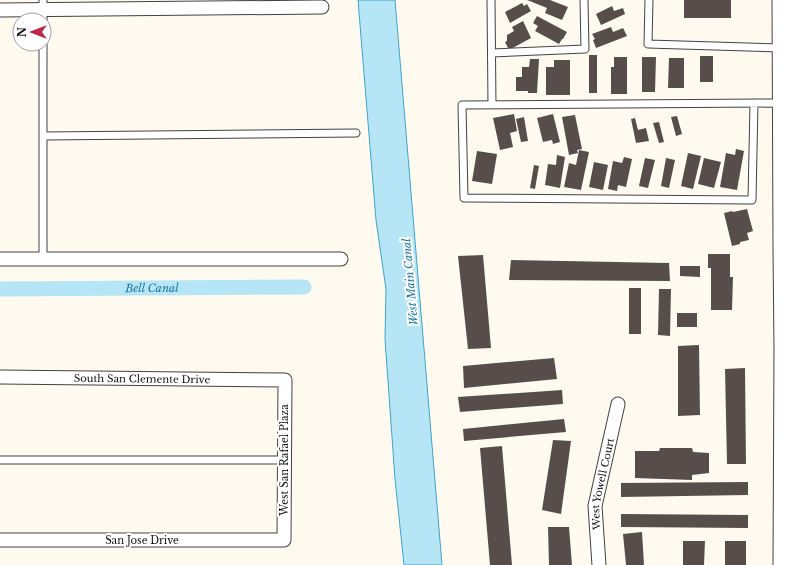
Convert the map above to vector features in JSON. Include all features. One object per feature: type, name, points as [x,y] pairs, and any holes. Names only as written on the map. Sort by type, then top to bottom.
[{"type":"street","points":[[781,0],[783,54],[784,349],[782,565]]},
{"type":"street","points":[[0,10],[322,7]]},
{"type":"street","points":[[0,259],[341,260]]},
{"type":"street","name":"South San Clemente Drive","points":[[0,377],[284,380]]},
{"type":"street","name":"West San Rafael Plaza","points":[[284,380],[284,540]]},
{"type":"street","name":"West Yowell Court","points":[[599,565],[595,506],[618,404]]},
{"type":"street","name":"San Jose Drive","points":[[0,540],[284,540]]},
{"type":"lane","points":[[492,0],[492,105]]},
{"type":"lane","points":[[492,53],[584,49],[584,0]]},
{"type":"lane","points":[[649,0],[648,44],[783,54]]},
{"type":"lane","points":[[43,52],[43,260]]},
{"type":"lane","points":[[754,103],[752,200],[464,198],[462,105],[492,105],[754,103],[782,103]]},
{"type":"lane","points":[[43,136],[356,133]]},
{"type":"lane","points":[[0,460],[284,460]]},
{"type":"water","name":"West Main Canal","points":[[358,0],[395,0],[442,565],[404,565],[395,479],[385,339],[386,289],[376,220]]},
{"type":"building","points":[[527,0],[550,0],[568,7],[562,20],[545,13],[547,8]]},
{"type":"building","points":[[684,0],[731,0],[731,18],[684,18]]},
{"type":"building","points":[[522,3],[524,6],[527,4],[531,11],[510,23],[505,12]]},
{"type":"building","points":[[612,6],[614,11],[623,8],[625,14],[601,25],[596,14]]},
{"type":"building","points":[[537,16],[567,32],[559,44],[535,31],[538,26],[533,23]]},
{"type":"building","points":[[523,21],[531,38],[509,50],[505,42],[507,41],[507,35],[514,31],[512,27]]},
{"type":"building","points":[[611,27],[613,32],[623,28],[627,36],[596,48],[593,40],[595,39],[592,34]]},
{"type":"building","points":[[589,55],[597,55],[597,93],[589,93]]},
{"type":"building","points":[[700,56],[713,56],[713,82],[700,82]]},
{"type":"building","points":[[614,57],[627,57],[627,94],[611,94],[611,67],[614,67]]},
{"type":"building","points":[[642,57],[656,57],[655,92],[642,92]]},
{"type":"building","points":[[669,58],[684,58],[684,88],[668,88]]},
{"type":"building","points":[[530,59],[539,59],[537,93],[516,91],[516,77],[522,77],[522,67],[529,67]]},
{"type":"building","points":[[554,60],[570,60],[570,95],[546,95],[546,67],[554,67]]},
{"type":"building","points":[[514,114],[517,131],[510,133],[513,147],[500,150],[493,118]]},
{"type":"building","points":[[553,114],[560,142],[553,144],[552,140],[543,142],[537,118]]},
{"type":"building","points":[[575,115],[582,149],[577,150],[578,153],[569,155],[562,117]]},
{"type":"building","points":[[677,116],[682,134],[676,136],[671,117]]},
{"type":"building","points":[[524,117],[528,141],[521,142],[516,119]]},
{"type":"building","points":[[635,118],[638,130],[646,128],[649,141],[636,143],[631,119]]},
{"type":"building","points":[[659,122],[664,142],[659,143],[653,123]]},
{"type":"building","points":[[736,149],[744,151],[737,190],[720,187],[726,153],[735,155]]},
{"type":"building","points":[[579,150],[589,152],[581,190],[564,187],[569,163],[576,165]]},
{"type":"building","points":[[477,151],[497,154],[492,184],[472,181]]},
{"type":"building","points":[[688,153],[701,156],[693,189],[681,186]]},
{"type":"building","points":[[557,155],[565,157],[560,188],[545,185],[548,164],[556,165]]},
{"type":"building","points":[[624,157],[632,159],[626,187],[618,185],[617,191],[608,189],[613,161],[622,163]]},
{"type":"building","points":[[645,158],[655,160],[648,188],[639,186]]},
{"type":"building","points":[[666,158],[675,160],[669,188],[661,186]]},
{"type":"building","points":[[704,158],[721,162],[714,188],[698,184]]},
{"type":"building","points":[[594,162],[608,165],[603,190],[589,187]]},
{"type":"building","points":[[534,165],[539,166],[535,189],[530,188]]},
{"type":"building","points":[[747,209],[753,231],[747,233],[749,240],[732,246],[724,213]]},
{"type":"building","points":[[708,254],[730,254],[730,277],[733,277],[732,310],[711,310],[711,268],[708,268]]},
{"type":"building","points":[[483,255],[491,348],[468,349],[458,256]]},
{"type":"building","points":[[511,260],[669,263],[670,281],[509,280]]},
{"type":"building","points":[[680,266],[700,266],[700,277],[680,276]]},
{"type":"building","points":[[629,288],[641,288],[641,334],[629,334]]},
{"type":"building","points":[[659,289],[671,289],[670,336],[658,335]]},
{"type":"building","points":[[677,313],[697,313],[697,327],[677,327]]},
{"type":"building","points":[[699,345],[700,415],[678,416],[678,346]]},
{"type":"building","points":[[554,358],[557,379],[464,388],[463,366]]},
{"type":"building","points":[[745,368],[746,464],[727,464],[725,369]]},
{"type":"building","points":[[562,390],[563,404],[460,412],[458,397]]},
{"type":"building","points":[[564,419],[566,432],[464,441],[463,429]]},
{"type":"building","points":[[553,440],[571,441],[561,514],[542,510]]},
{"type":"building","points":[[502,446],[512,565],[490,565],[480,448]]},
{"type":"building","points":[[660,448],[692,448],[693,452],[709,453],[709,473],[692,475],[692,480],[635,478],[635,451],[659,451]]},
{"type":"building","points":[[748,482],[748,495],[621,497],[621,483]]},
{"type":"building","points":[[621,514],[748,515],[748,528],[621,527]]},
{"type":"building","points":[[548,527],[569,527],[572,565],[549,565]]},
{"type":"building","points":[[642,532],[644,565],[626,565],[623,534]]},
{"type":"building","points":[[683,541],[705,541],[704,565],[683,565]]},
{"type":"building","points":[[725,541],[746,541],[746,565],[725,565]]},
{"type":"waterway","name":"Bell Canal","points":[[0,289],[304,287]]}]
